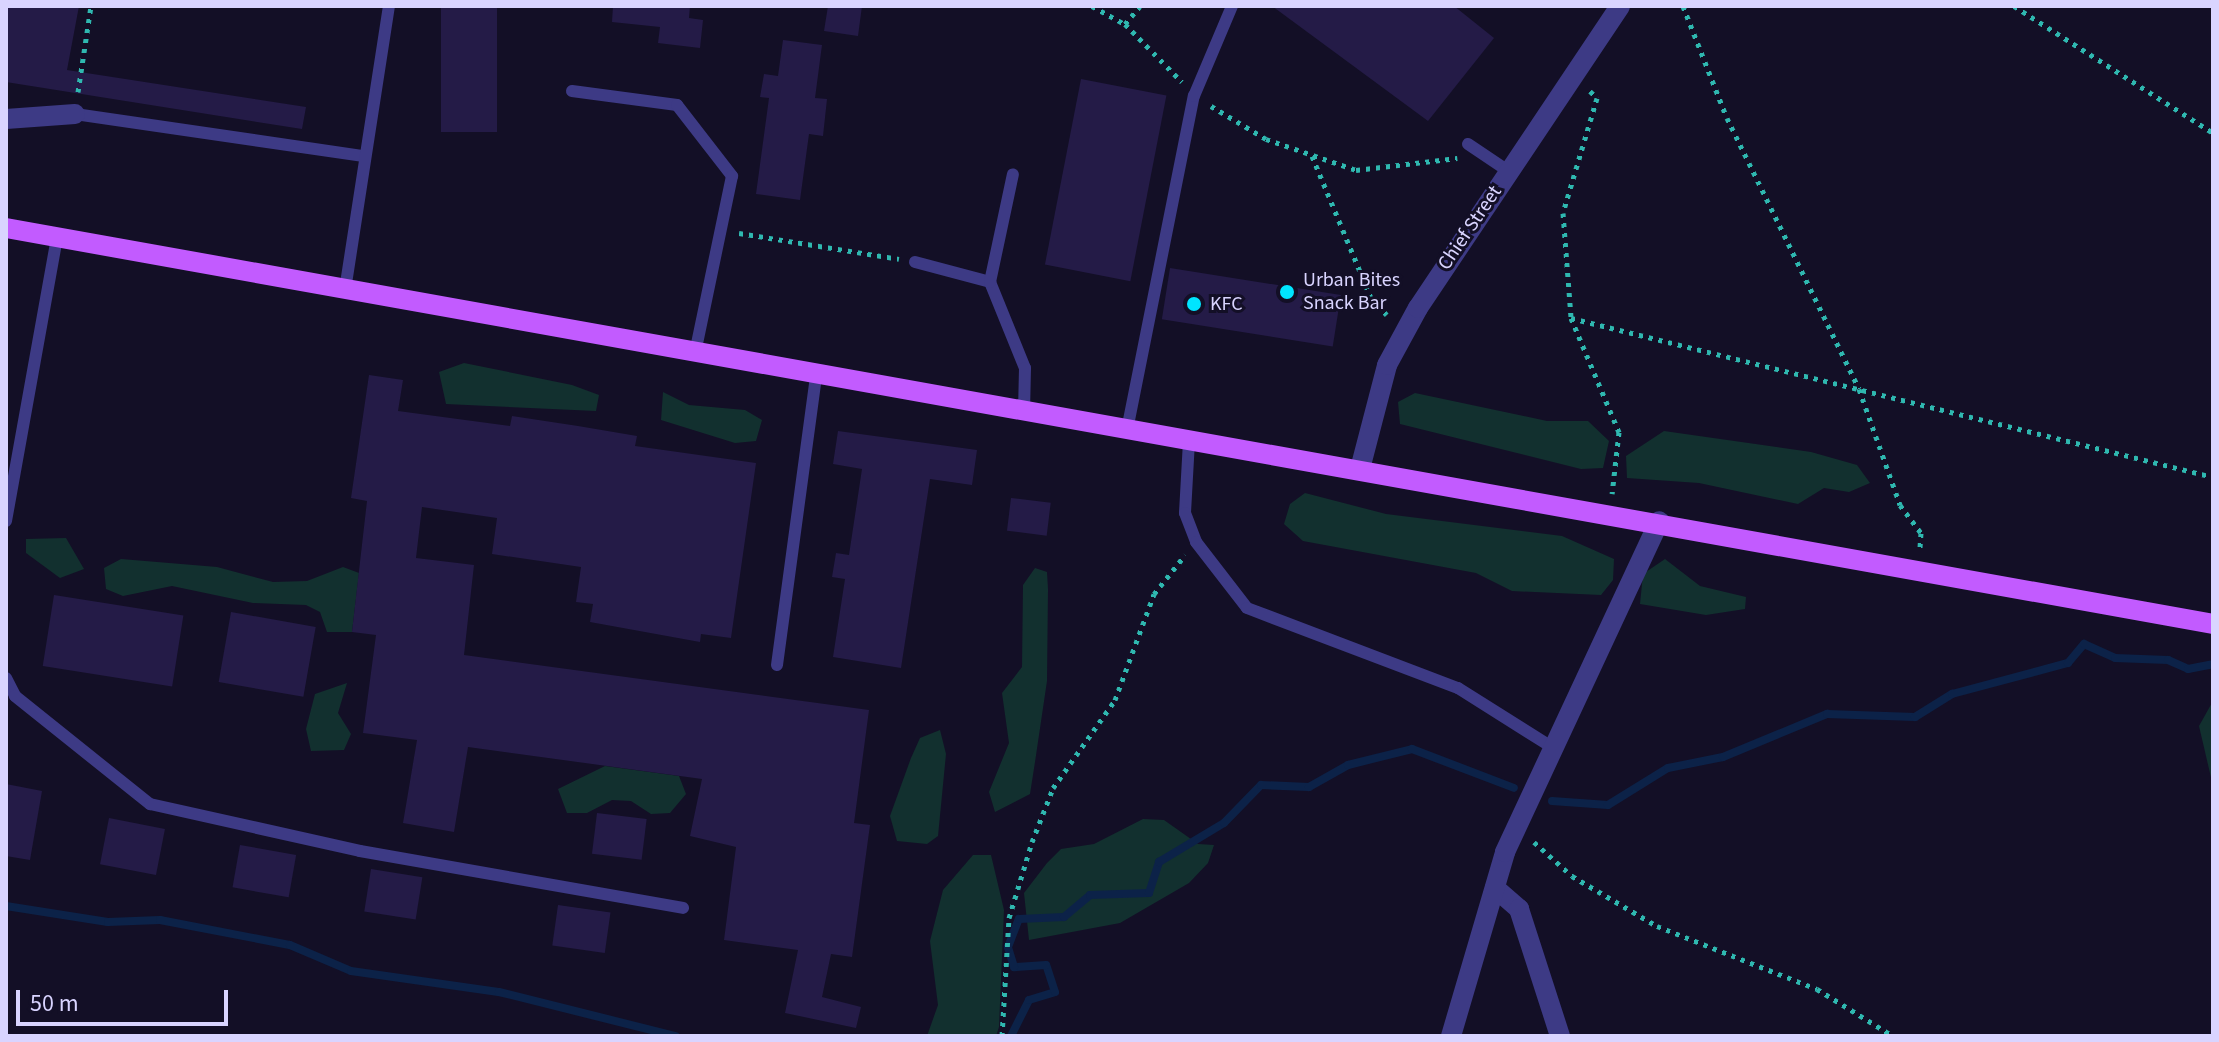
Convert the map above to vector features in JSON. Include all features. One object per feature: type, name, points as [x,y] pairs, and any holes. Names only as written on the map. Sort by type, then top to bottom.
[{"type":"main road","points":[[6,228],[1189,441],[1610,511],[2213,624]]},
{"type":"street","name":"Chief Street","points":[[1360,469],[1387,365],[1404,333],[1572,73],[1620,6]]},
{"type":"street","points":[[6,119],[75,114]]},
{"type":"street","points":[[1451,1036],[1513,836],[1659,521]]},
{"type":"street","points":[[1495,888],[1519,909],[1560,1036]]},
{"type":"lane","points":[[345,290],[362,156],[389,6]]},
{"type":"lane","points":[[1127,430],[1194,96],[1232,6]]},
{"type":"lane","points":[[572,91],[677,105],[732,176],[716,229],[695,353]]},
{"type":"lane","points":[[75,114],[362,156]]},
{"type":"lane","points":[[1468,144],[1508,171]]},
{"type":"lane","points":[[1013,174],[990,282],[1025,368],[1024,411]]},
{"type":"lane","points":[[6,521],[57,237]]},
{"type":"lane","points":[[915,262],[990,282]]},
{"type":"lane","points":[[777,665],[816,375]]},
{"type":"lane","points":[[1189,441],[1185,513],[1196,542],[1247,608],[1458,688],[1555,749]]},
{"type":"lane","points":[[6,678],[15,696],[162,808],[683,908]]},
{"type":"path","points":[[75,114],[91,6]]},
{"type":"path","points":[[1092,6],[1125,24],[1194,96],[1266,139],[1356,170],[1454,161],[1468,144]]},
{"type":"path","points":[[1125,24],[1140,6]]},
{"type":"path","points":[[1683,6],[1727,118],[1859,389],[1895,492],[1921,533],[1918,570]]},
{"type":"path","points":[[2014,6],[2213,133]]},
{"type":"path","points":[[1572,73],[1597,98],[1563,213],[1571,318],[1619,432],[1610,511]]},
{"type":"path","points":[[1312,155],[1371,298],[1404,333]]},
{"type":"path","points":[[716,229],[915,262]]},
{"type":"path","points":[[1571,318],[2213,477]]},
{"type":"path","points":[[1002,1036],[1009,918],[1053,788],[1115,700],[1154,594],[1196,542]]},
{"type":"path","points":[[1513,836],[1541,845],[1572,876],[1657,926],[1817,989],[1893,1036]]},
{"type":"green space","points":[[464,363],[572,385],[599,395],[596,411],[446,404],[439,372]]},
{"type":"green space","points":[[663,392],[689,405],[745,410],[762,420],[756,441],[735,443],[661,420]]},
{"type":"green space","points":[[1415,393],[1547,421],[1588,421],[1609,441],[1603,468],[1581,469],[1400,424],[1398,402]]},
{"type":"green space","points":[[1664,431],[1811,452],[1857,465],[1870,483],[1849,492],[1824,488],[1798,504],[1699,483],[1627,478],[1626,456]]},
{"type":"green space","points":[[1305,493],[1386,514],[1562,536],[1614,559],[1613,580],[1601,595],[1512,591],[1476,573],[1303,541],[1284,524],[1290,504]]},
{"type":"green space","points":[[66,538],[84,569],[60,578],[26,553],[26,539]]},
{"type":"green space","points":[[121,559],[217,567],[273,582],[307,581],[343,567],[359,573],[352,632],[327,632],[320,612],[306,605],[253,603],[172,586],[123,596],[106,589],[104,568]]},
{"type":"green space","points":[[1665,559],[1700,586],[1746,597],[1745,609],[1706,615],[1640,604],[1643,574]]},
{"type":"green space","points":[[1035,568],[1047,572],[1047,681],[1030,794],[995,812],[989,792],[1009,743],[1002,693],[1022,667],[1023,585]]},
{"type":"green space","points":[[347,683],[338,713],[351,734],[344,750],[311,751],[306,729],[315,694]]},
{"type":"green space","points":[[2213,701],[2213,786],[2199,726]]},
{"type":"green space","points":[[940,730],[946,754],[938,836],[927,844],[897,841],[890,816],[911,758],[920,738]]},
{"type":"green space","points":[[605,766],[679,776],[686,794],[670,813],[651,814],[631,801],[612,800],[587,813],[567,813],[558,789]]},
{"type":"green space","points":[[1143,819],[1164,820],[1198,844],[1214,845],[1208,863],[1189,883],[1120,923],[1029,940],[1024,893],[1047,863],[1061,849],[1094,844]]},
{"type":"green space","points":[[973,855],[991,855],[1004,910],[999,1027],[996,1036],[927,1036],[938,1005],[930,941],[943,890]]},
{"type":"building","points":[[6,6],[79,6],[67,70],[306,107],[302,129],[6,82]]},
{"type":"building","points":[[441,6],[497,6],[497,132],[441,132]]},
{"type":"building","points":[[613,6],[690,6],[689,18],[703,20],[700,48],[658,43],[660,27],[612,22]]},
{"type":"building","points":[[828,6],[862,6],[858,36],[824,31]]},
{"type":"building","points":[[1272,6],[1454,6],[1494,38],[1428,121]]},
{"type":"building","points":[[783,40],[822,45],[815,98],[827,99],[823,136],[809,134],[800,200],[756,194],[769,98],[760,97],[764,74],[778,76]]},
{"type":"building","points":[[1081,79],[1166,96],[1130,281],[1045,265]]},
{"type":"building","points":[[1170,268],[1341,295],[1333,346],[1162,319]]},
{"type":"building","points":[[369,375],[403,380],[398,411],[510,426],[512,416],[637,436],[635,446],[756,463],[731,638],[701,634],[700,642],[590,622],[593,604],[576,602],[581,567],[492,554],[497,518],[422,507],[416,558],[474,565],[464,655],[869,710],[854,823],[870,825],[852,957],[831,954],[822,997],[861,1007],[856,1028],[785,1013],[798,950],[724,940],[736,847],[690,836],[702,779],[468,747],[454,832],[403,823],[417,740],[363,733],[376,635],[352,632],[367,501],[351,498]]},
{"type":"building","points":[[838,431],[977,450],[972,485],[930,479],[901,668],[833,657],[845,579],[832,577],[836,553],[849,555],[862,469],[833,464]]},
{"type":"building","points":[[1011,498],[1051,503],[1047,536],[1007,531]]},
{"type":"building","points":[[54,595],[183,615],[172,687],[43,666]]},
{"type":"building","points":[[231,612],[316,627],[303,697],[219,682]]},
{"type":"building","points":[[6,784],[42,791],[30,860],[6,856]]},
{"type":"building","points":[[597,813],[647,819],[642,860],[592,854]]},
{"type":"building","points":[[109,818],[165,829],[156,875],[100,864]]},
{"type":"building","points":[[240,845],[296,855],[289,897],[233,887]]},
{"type":"building","points":[[371,869],[422,877],[416,920],[364,911]]},
{"type":"building","points":[[558,905],[610,912],[605,953],[552,946]]},
{"type":"waterway","points":[[1552,801],[1608,805],[1668,768],[1723,757],[1827,714],[1915,717],[1952,694],[2068,663],[2084,644],[2115,658],[2168,660],[2188,669],[2213,664]]},
{"type":"waterway","points":[[1011,1036],[1029,1000],[1055,992],[1046,965],[1014,967],[1008,947],[1019,919],[1064,917],[1090,895],[1149,893],[1159,862],[1224,823],[1261,785],[1309,787],[1348,765],[1412,749],[1514,788]]},
{"type":"waterway","points":[[6,906],[108,922],[160,920],[290,945],[351,971],[499,992],[676,1036]]},
{"type":"place","name":"Urban Bites Snack Bar","points":[[1287,292]]},
{"type":"place","name":"KFC","points":[[1194,304]]}]
